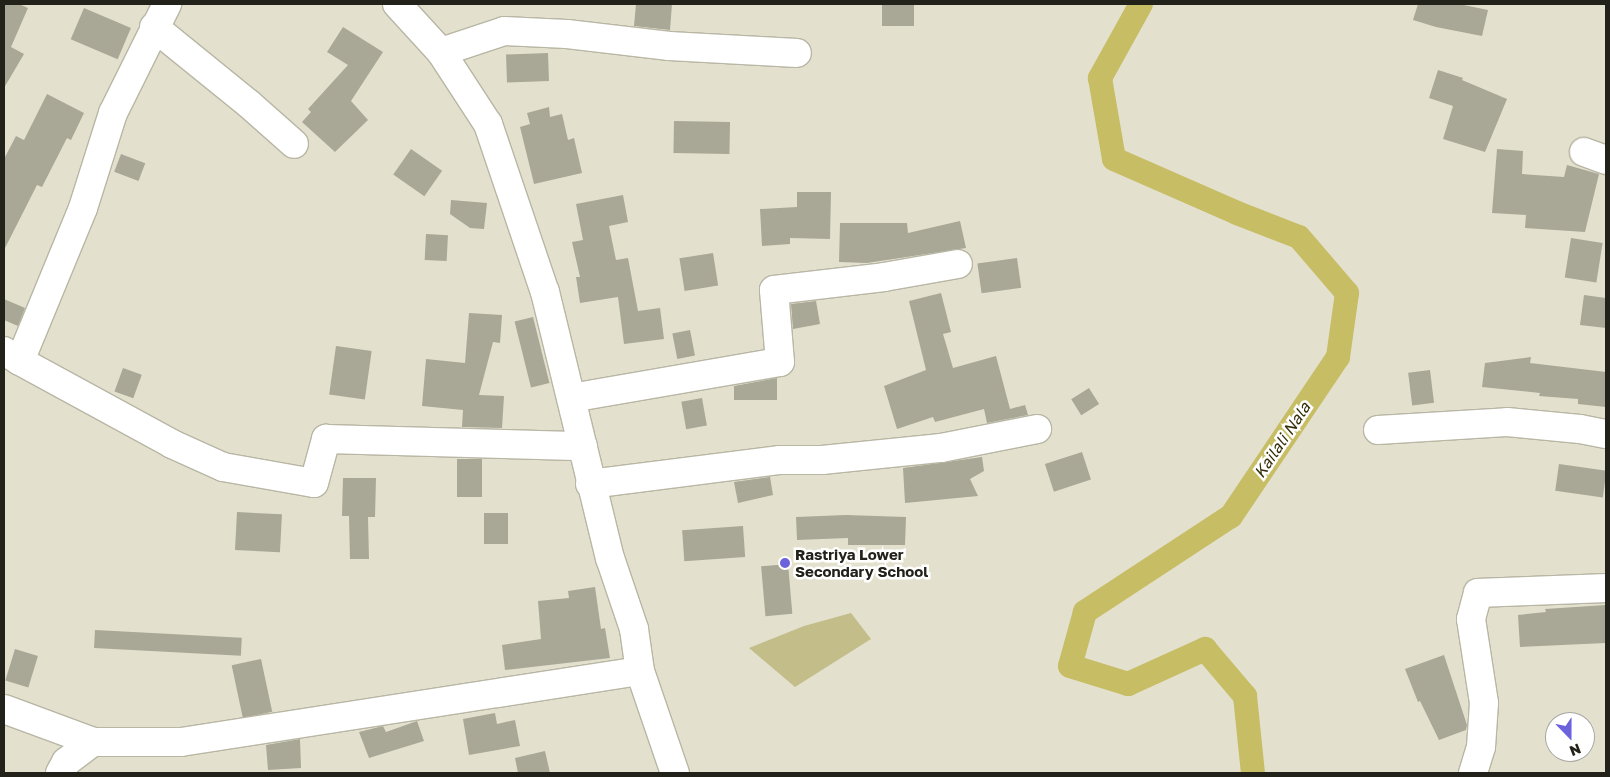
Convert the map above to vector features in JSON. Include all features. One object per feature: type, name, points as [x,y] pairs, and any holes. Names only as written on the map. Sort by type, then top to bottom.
[{"type":"street","points":[[167,4],[113,113],[83,208],[12,356],[172,444],[223,467],[314,483],[326,440],[582,446]]},
{"type":"street","points":[[397,4],[441,52],[488,124],[545,292],[590,484],[610,558],[634,629],[640,671],[675,773]]},
{"type":"street","points":[[154,27],[249,104],[294,144]]},
{"type":"street","points":[[441,52],[504,31],[567,34],[669,46],[798,53]]},
{"type":"street","points":[[571,398],[780,362],[774,290],[884,277],[958,264]]},
{"type":"street","points":[[1378,430],[1507,422],[1580,429],[1606,434]]},
{"type":"street","points":[[590,484],[780,460],[822,460],[941,448],[1037,429]]},
{"type":"street","points":[[1473,773],[1481,747],[1484,703],[1471,619],[1478,593],[1606,588]]},
{"type":"street","points":[[4,710],[93,742],[181,742],[640,671]]},
{"type":"street","points":[[60,773],[66,762],[93,742]]},
{"type":"shaded area","points":[[851,613],[871,639],[795,687],[749,648],[804,626]]},
{"type":"building","points":[[4,4],[19,4],[28,8],[11,47],[24,54],[4,88]]},
{"type":"building","points":[[636,4],[672,4],[670,30],[634,26]]},
{"type":"building","points":[[882,4],[914,4],[914,26],[882,26]]},
{"type":"building","points":[[1418,4],[1459,4],[1488,10],[1482,36],[1436,27],[1413,20]]},
{"type":"building","points":[[84,8],[131,28],[118,59],[71,39]]},
{"type":"building","points":[[343,27],[383,52],[351,101],[368,120],[335,152],[302,122],[311,112],[308,109],[348,65],[327,52]]},
{"type":"building","points":[[548,53],[549,81],[507,82],[506,54]]},
{"type":"building","points":[[1438,70],[1463,78],[1462,80],[1507,99],[1485,152],[1443,139],[1453,106],[1429,98]]},
{"type":"building","points":[[47,94],[84,113],[71,140],[67,138],[42,187],[37,185],[4,250],[4,159],[16,136],[24,140]]},
{"type":"building","points":[[549,107],[550,117],[562,114],[568,140],[574,138],[582,173],[534,184],[520,127],[530,124],[527,113]]},
{"type":"building","points":[[674,121],[730,122],[729,154],[673,153]]},
{"type":"building","points":[[411,149],[442,171],[424,196],[393,174]]},
{"type":"building","points":[[1497,149],[1523,151],[1522,174],[1564,177],[1567,165],[1599,174],[1585,232],[1525,228],[1526,215],[1492,213]]},
{"type":"building","points":[[121,154],[145,163],[138,181],[114,172]]},
{"type":"building","points":[[797,192],[831,192],[830,239],[790,238],[790,244],[762,246],[760,209],[797,207]]},
{"type":"building","points":[[623,195],[628,222],[609,226],[616,260],[628,258],[638,311],[660,308],[664,339],[624,344],[618,297],[580,303],[576,277],[580,277],[572,242],[583,240],[576,204]]},
{"type":"building","points":[[451,200],[487,203],[484,229],[470,228],[450,214]]},
{"type":"building","points":[[960,221],[966,248],[867,263],[839,262],[840,223],[907,223],[908,233]]},
{"type":"building","points":[[426,234],[448,235],[447,261],[425,260]]},
{"type":"building","points":[[1571,238],[1603,243],[1596,283],[1565,278]]},
{"type":"building","points":[[713,253],[718,286],[685,291],[679,258]]},
{"type":"building","points":[[1017,258],[1021,288],[982,293],[977,264]]},
{"type":"building","points":[[941,293],[951,332],[943,334],[953,368],[996,356],[1010,409],[1025,405],[1028,415],[987,423],[984,409],[935,422],[933,417],[897,429],[884,386],[926,370],[909,301]]},
{"type":"building","points":[[1584,295],[1606,298],[1606,328],[1580,325]]},
{"type":"building","points":[[4,299],[25,308],[18,326],[4,320]]},
{"type":"building","points":[[816,301],[820,324],[793,329],[791,304]]},
{"type":"building","points":[[469,313],[502,315],[500,343],[493,342],[479,395],[504,396],[502,428],[462,427],[463,410],[422,406],[426,359],[465,363]]},
{"type":"building","points":[[533,317],[549,383],[531,388],[515,322]]},
{"type":"building","points":[[690,330],[695,356],[677,359],[672,333]]},
{"type":"building","points":[[336,346],[372,351],[365,400],[329,395]]},
{"type":"building","points":[[1531,357],[1530,363],[1606,372],[1606,407],[1578,404],[1578,399],[1539,396],[1540,393],[1482,387],[1485,363]]},
{"type":"building","points":[[123,368],[142,375],[133,398],[114,391]]},
{"type":"building","points":[[1430,370],[1434,403],[1412,405],[1408,373]]},
{"type":"building","points":[[777,378],[777,400],[734,400],[734,386]]},
{"type":"building","points":[[1089,388],[1099,404],[1081,415],[1071,399]]},
{"type":"building","points":[[702,398],[707,426],[686,429],[681,402]]},
{"type":"building","points":[[1082,452],[1091,480],[1054,492],[1045,464]]},
{"type":"building","points":[[982,457],[984,471],[970,479],[978,496],[905,503],[903,468]]},
{"type":"building","points":[[457,459],[482,459],[482,497],[457,497]]},
{"type":"building","points":[[1559,464],[1606,471],[1603,497],[1555,491]]},
{"type":"building","points":[[770,477],[773,495],[738,503],[734,482]]},
{"type":"building","points":[[343,478],[376,478],[375,517],[368,517],[369,559],[350,559],[349,516],[342,516]]},
{"type":"building","points":[[237,512],[282,514],[280,552],[235,550]]},
{"type":"building","points":[[484,513],[508,513],[508,544],[484,544]]},
{"type":"building","points":[[846,515],[906,517],[905,545],[848,545],[848,538],[797,540],[796,517]]},
{"type":"building","points":[[743,526],[745,557],[684,561],[682,530]]},
{"type":"building","points":[[788,564],[792,614],[765,616],[761,566]]},
{"type":"building","points":[[595,587],[601,629],[605,628],[610,658],[505,670],[502,645],[541,639],[538,601],[569,598],[568,591]]},
{"type":"building","points":[[1606,605],[1606,643],[1520,647],[1518,615],[1546,612],[1545,609]]},
{"type":"building","points":[[95,630],[242,638],[241,656],[94,648]]},
{"type":"building","points":[[15,649],[38,656],[28,688],[5,681]]},
{"type":"building","points":[[1444,655],[1467,725],[1466,730],[1439,740],[1420,701],[1418,702],[1405,669]]},
{"type":"building","points":[[261,659],[272,712],[243,718],[232,665]]},
{"type":"building","points":[[495,713],[497,724],[515,720],[520,746],[469,755],[463,719]]},
{"type":"building","points":[[417,721],[424,741],[369,758],[359,732],[383,726],[386,732]]},
{"type":"building","points":[[300,739],[301,768],[268,770],[266,745]]},
{"type":"building","points":[[545,751],[550,773],[518,773],[515,758]]},
{"type":"waterway","name":"Kailali Nala","points":[[1141,4],[1100,78],[1114,159],[1237,213],[1299,237],[1347,293],[1338,357],[1231,516],[1085,612],[1070,666],[1128,684],[1205,649],[1245,696],[1253,773]]},
{"type":"place","name":"Rastriya Lower Secondary School","points":[[785,563]]}]
